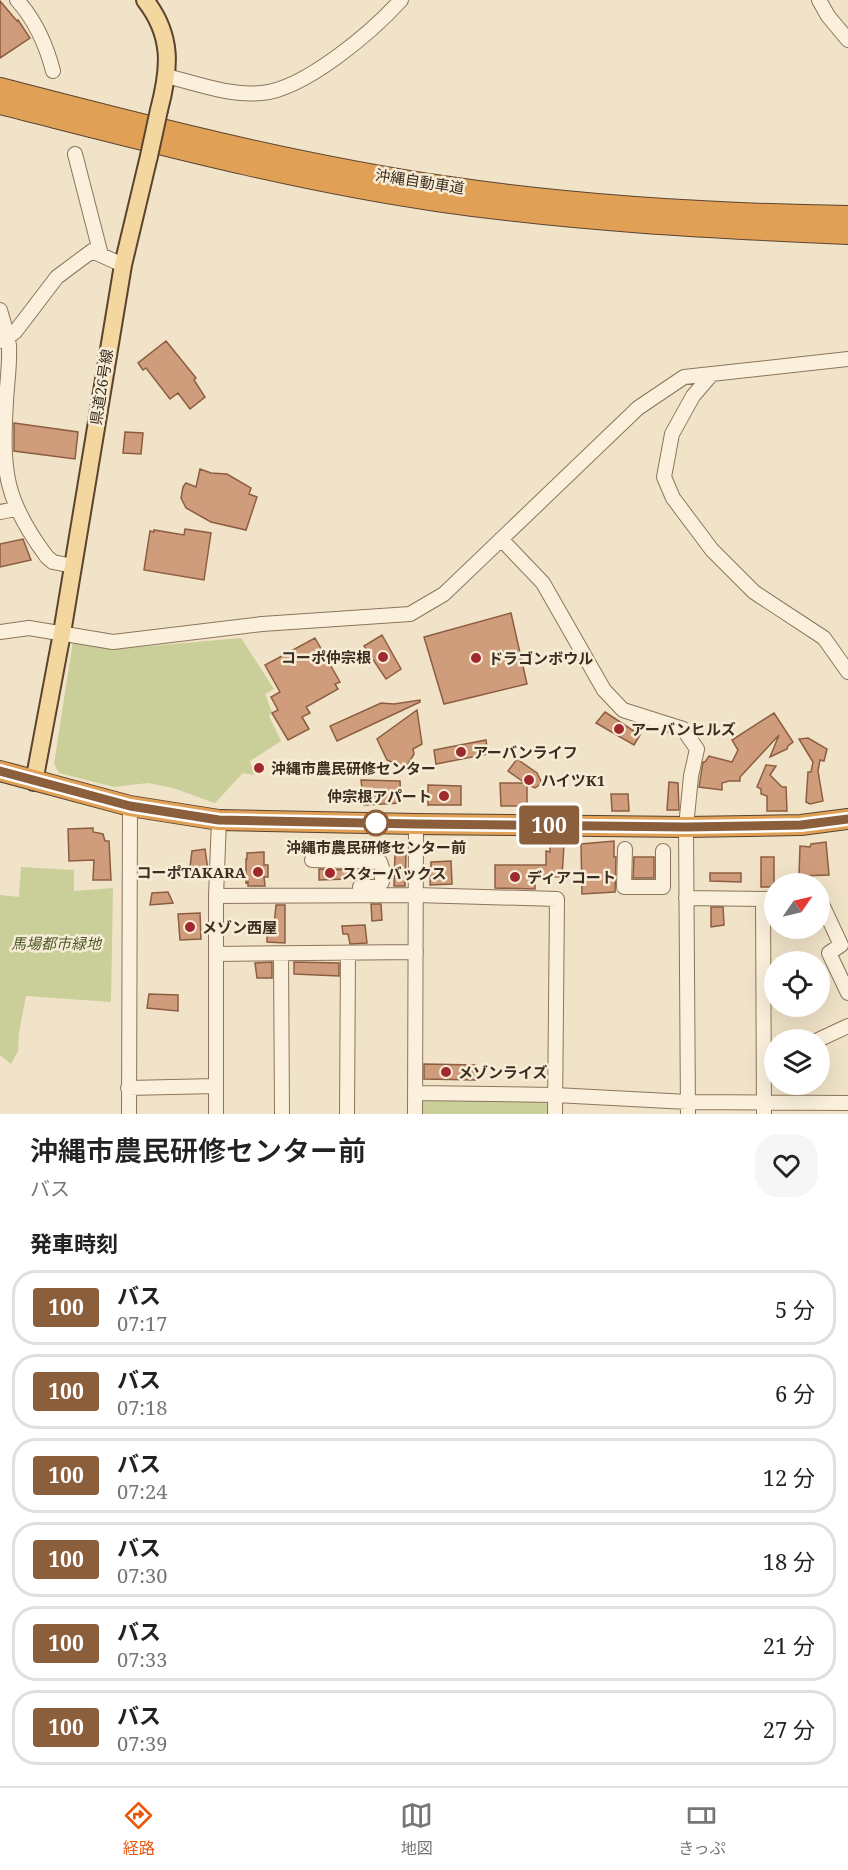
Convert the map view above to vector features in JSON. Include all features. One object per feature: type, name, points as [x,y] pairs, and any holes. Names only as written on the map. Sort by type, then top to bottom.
[{"type":"highway","name":"沖縄自動車道","points":[[0,88],[129,121],[320,164],[442,186],[573,202],[746,214],[848,216]]},
{"type":"highway","name":"沖縄自動車道","points":[[0,104],[120,135],[309,178],[438,201],[566,215],[724,228],[848,234]]},
{"type":"highway","points":[[724,228],[752,238],[848,246]]},
{"type":"highway","points":[[0,771],[130,806],[219,820],[686,827],[801,825],[848,819]]},
{"type":"main road","name":"県道26号線","points":[[34,782],[62,633],[123,265],[167,76],[165,40],[157,17],[145,0]]},
{"type":"street","points":[[17,0],[25,8],[43,38],[53,71]]},
{"type":"street","points":[[167,76],[233,92],[262,93],[281,89],[298,83],[327,64],[401,0]]},
{"type":"street","points":[[819,0],[828,16],[848,40]]},
{"type":"street","points":[[75,154],[101,255]]},
{"type":"street","points":[[4,340],[15,332],[57,277],[92,251],[123,265]]},
{"type":"street","points":[[0,310],[4,340],[9,348],[4,464],[16,509],[47,557],[53,562],[73,566]]},
{"type":"street","points":[[0,632],[29,628],[113,642],[262,624],[410,614],[444,594],[638,408],[684,377],[848,359]]},
{"type":"street","points":[[712,374],[693,396],[672,434],[664,477],[673,498],[712,550],[754,592],[824,638],[848,672]]},
{"type":"street","points":[[0,512],[16,509]]},
{"type":"street","points":[[501,539],[543,583],[604,690],[623,710],[683,729],[697,749],[686,827],[688,1108]]},
{"type":"street","points":[[129,1114],[130,806]]},
{"type":"street","points":[[216,1114],[216,896],[219,820]]},
{"type":"street","points":[[414,1114],[416,824]]},
{"type":"street","points":[[625,849],[624,887],[663,887],[663,851]]},
{"type":"street","points":[[310,889],[377,887],[382,882],[380,862],[312,860]]},
{"type":"street","points":[[216,896],[416,895],[557,899],[555,1114]]},
{"type":"street","points":[[686,898],[764,899]]},
{"type":"street","points":[[830,920],[842,945],[829,953],[848,993]]},
{"type":"street","points":[[769,939],[769,1029]]},
{"type":"street","points":[[216,954],[416,952]]},
{"type":"street","points":[[347,1114],[348,953]]},
{"type":"street","points":[[281,954],[282,1114]]},
{"type":"street","points":[[830,1034],[848,1026]]},
{"type":"street","points":[[129,1088],[216,1086]]},
{"type":"street","points":[[415,1093],[555,1095],[688,1108],[764,1109],[848,1103]]},
{"type":"green space","points":[[241,638],[274,689],[265,694],[272,712],[269,716],[281,741],[250,761],[254,775],[243,773],[215,803],[173,788],[148,783],[114,787],[59,773],[54,764],[73,641],[116,649]]},
{"type":"green space","name":"馬場都市緑地","points":[[21,867],[74,870],[74,891],[113,888],[111,1002],[26,996],[18,1051],[11,1064],[0,1055],[0,895],[19,897]]},
{"type":"green space","points":[[420,1097],[550,1100],[550,1114],[419,1114]]},
{"type":"building","points":[[0,1],[18,20],[30,38],[0,58]]},
{"type":"building","points":[[166,341],[196,378],[194,380],[205,397],[190,409],[178,393],[170,399],[146,368],[143,370],[138,363]]},
{"type":"building","points":[[14,423],[78,432],[75,459],[14,451]]},
{"type":"building","points":[[125,432],[143,433],[141,454],[123,453]]},
{"type":"building","points":[[200,469],[211,473],[227,474],[251,488],[249,494],[257,497],[246,530],[211,522],[186,508],[181,498],[183,487],[186,483],[196,487]]},
{"type":"building","points":[[185,529],[211,533],[204,580],[144,570],[150,531],[184,535]]},
{"type":"building","points":[[23,539],[31,560],[0,567],[0,544]]},
{"type":"building","name":"ドラゴンボウル","points":[[511,613],[527,684],[444,704],[424,637]]},
{"type":"building","name":"コーポ仲宗根","points":[[382,635],[401,669],[386,679],[364,646]]},
{"type":"building","points":[[315,638],[340,682],[335,684],[338,689],[306,707],[310,713],[302,717],[309,729],[288,740],[272,713],[278,710],[271,697],[280,692],[265,665]]},
{"type":"building","points":[[420,700],[337,741],[330,726],[381,703],[394,704]]},
{"type":"building","points":[[417,710],[422,744],[413,749],[414,754],[408,764],[413,772],[387,760],[377,739]]},
{"type":"building","name":"アーバンヒルズ","points":[[605,712],[640,735],[634,745],[596,723]]},
{"type":"building","points":[[774,713],[793,742],[787,749],[770,757],[779,735],[740,777],[740,781],[722,783],[722,790],[699,787],[703,762],[709,756],[732,762],[738,750],[732,740]]},
{"type":"building","points":[[808,738],[827,749],[824,761],[820,760],[818,771],[823,801],[810,804],[806,802],[808,772],[811,772],[813,762],[799,739]]},
{"type":"building","name":"アーバンライフ","points":[[486,740],[488,754],[436,764],[434,750]]},
{"type":"building","name":"ハイツK1","points":[[517,759],[537,773],[542,783],[535,788],[527,784],[527,806],[501,806],[500,783],[525,783],[508,771]]},
{"type":"building","points":[[766,765],[776,766],[770,775],[782,787],[786,787],[787,811],[767,811],[767,796],[761,794],[761,789],[757,787]]},
{"type":"building","points":[[361,780],[400,781],[401,803],[364,805]]},
{"type":"building","points":[[669,782],[678,783],[679,810],[667,810]]},
{"type":"building","name":"仲宗根アパート","points":[[428,785],[461,786],[461,805],[428,805]]},
{"type":"building","points":[[611,794],[628,794],[629,811],[612,811]]},
{"type":"building","points":[[93,828],[93,832],[103,834],[105,841],[109,841],[111,880],[93,880],[94,860],[69,861],[68,829]]},
{"type":"building","points":[[614,841],[615,892],[582,894],[581,844]]},
{"type":"building","points":[[826,842],[829,873],[799,873],[800,846],[810,847],[811,844]]},
{"type":"building","points":[[550,844],[564,844],[562,877],[535,876],[535,889],[495,888],[495,865],[546,865],[546,851],[550,852]]},
{"type":"building","points":[[205,849],[208,870],[189,875],[192,851]]},
{"type":"building","name":"コーポTAKARA","points":[[264,852],[264,865],[268,865],[268,877],[264,877],[265,886],[248,886],[248,882],[246,883],[247,853]]},
{"type":"building","points":[[395,855],[406,855],[405,886],[394,886]]},
{"type":"building","points":[[634,857],[654,857],[654,878],[633,878]]},
{"type":"building","points":[[761,857],[774,857],[774,873],[764,873],[764,887],[761,887]]},
{"type":"building","points":[[451,861],[452,884],[430,885],[431,862]]},
{"type":"building","points":[[319,869],[347,870],[347,879],[319,880]]},
{"type":"building","points":[[710,873],[741,873],[741,882],[710,881]]},
{"type":"building","points":[[168,892],[173,903],[150,905],[152,893]]},
{"type":"building","points":[[371,904],[381,904],[382,920],[372,921]]},
{"type":"building","points":[[276,905],[285,905],[285,943],[267,942],[267,926],[274,926]]},
{"type":"building","points":[[711,907],[723,907],[724,925],[711,927]]},
{"type":"building","name":"メゾン西屋","points":[[200,913],[201,939],[180,940],[178,914]]},
{"type":"building","points":[[365,925],[367,943],[350,944],[348,934],[343,934],[342,926]]},
{"type":"building","points":[[272,962],[272,978],[257,978],[255,963]]},
{"type":"building","points":[[294,962],[339,963],[339,976],[294,974]]},
{"type":"building","points":[[149,994],[178,995],[178,1011],[147,1008]]},
{"type":"building","name":"メゾンライズ","points":[[424,1064],[475,1065],[476,1080],[424,1079]]},
{"type":"bus line","name":"100","points":[[0,771],[130,806],[219,820],[686,827],[801,825],[848,819]]},
{"type":"place","name":"コーポ仲宗根","points":[[383,657]]},
{"type":"place","name":"ドラゴンボウル","points":[[476,658]]},
{"type":"place","name":"アーバンヒルズ","points":[[619,729]]},
{"type":"place","name":"アーバンライフ","points":[[461,752]]},
{"type":"place","name":"沖縄市農民研修センター","points":[[259,768]]},
{"type":"place","name":"ハイツK1","points":[[529,780]]},
{"type":"place","name":"仲宗根アパート","points":[[444,796]]},
{"type":"place","name":"沖縄市農民研修センター前","points":[[376,823]]},
{"type":"place","name":"コーポTAKARA","points":[[258,872]]},
{"type":"place","name":"スターバックス","points":[[330,873]]},
{"type":"place","name":"ディアコート","points":[[515,877]]},
{"type":"place","name":"メゾン西屋","points":[[190,927]]},
{"type":"place","name":"メゾンライズ","points":[[446,1072]]}]
